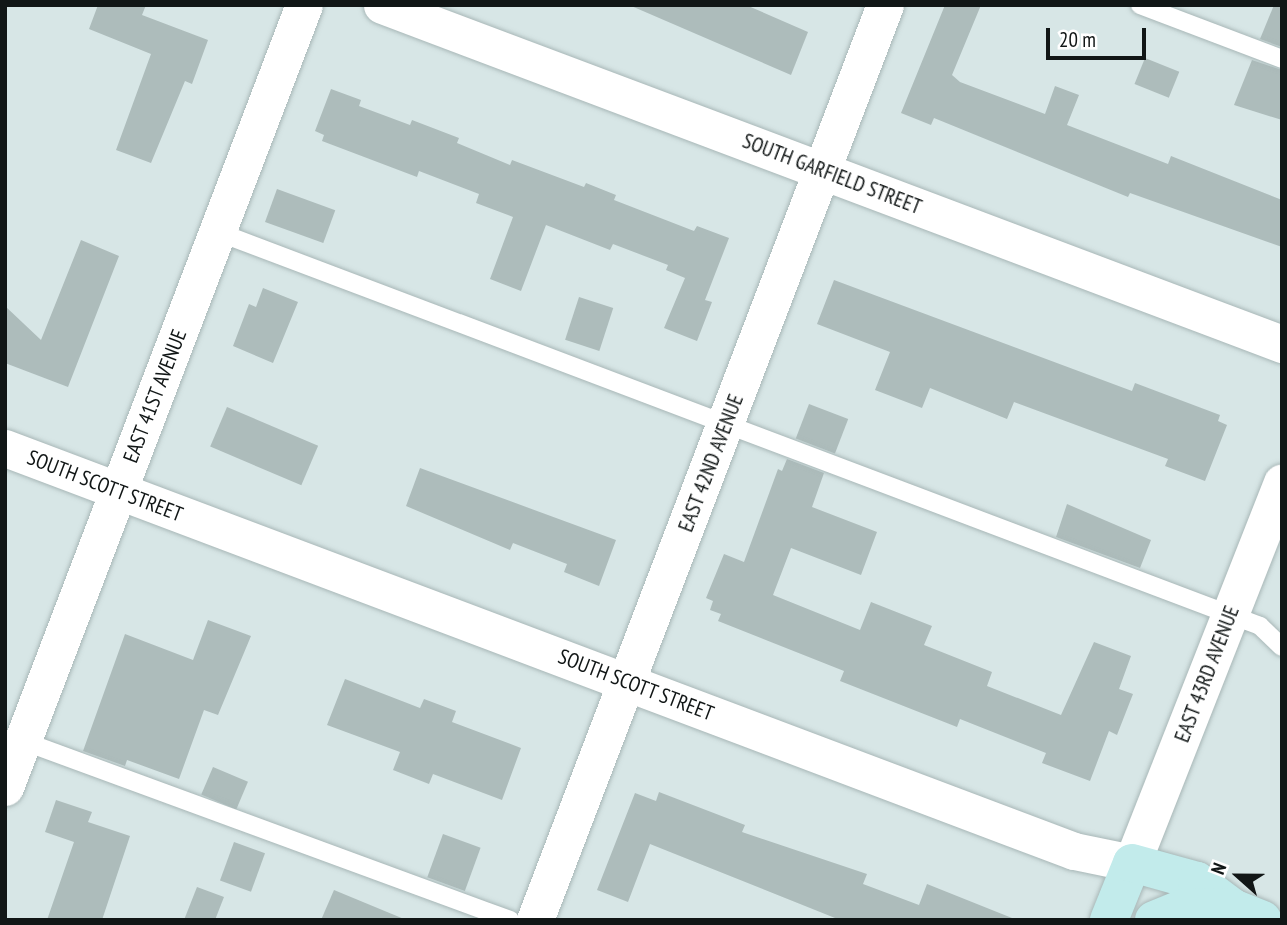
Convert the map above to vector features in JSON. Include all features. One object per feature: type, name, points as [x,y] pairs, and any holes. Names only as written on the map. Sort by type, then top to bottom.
[{"type":"main road","name":"SOUTH SCOTT STREET","points":[[1132,863],[1197,881],[1241,916]]},
{"type":"main road","points":[[1109,920],[1132,863]]},
{"type":"main road","points":[[1154,920],[1186,906],[1241,916]]},
{"type":"street","name":"EAST 41ST AVENUE","points":[[5,787],[304,5]]},
{"type":"street","name":"SOUTH GARFIELD STREET","points":[[382,5],[1282,344]]},
{"type":"street","name":"EAST 42ND AVENUE","points":[[535,920],[885,5]]},
{"type":"street","name":"SOUTH SCOTT STREET","points":[[5,448],[1074,851],[1132,863]]},
{"type":"street","name":"EAST 43RD AVENUE","points":[[1132,863],[1282,483]]},
{"type":"lane","points":[[1140,5],[1282,59]]},
{"type":"lane","points":[[218,232],[1260,626],[1282,647]]},
{"type":"lane","points":[[23,741],[510,920]]},
{"type":"building","points":[[98,5],[146,5],[142,15],[208,40],[192,84],[185,81],[151,163],[116,150],[151,54],[89,29]]},
{"type":"building","points":[[629,5],[746,5],[808,32],[791,75]]},
{"type":"building","points":[[945,5],[981,5],[952,75],[960,82],[1045,114],[1055,86],[1079,95],[1067,125],[1168,164],[1171,156],[1282,200],[1282,247],[1130,193],[1128,197],[934,118],[931,125],[901,113]]},
{"type":"building","points":[[1274,5],[1282,5],[1282,47],[1260,39]]},
{"type":"building","points":[[1145,58],[1179,72],[1169,98],[1135,84]]},
{"type":"building","points":[[1252,60],[1282,70],[1282,120],[1234,105]]},
{"type":"building","points":[[331,89],[361,100],[359,106],[410,125],[412,120],[459,138],[457,143],[510,165],[512,160],[584,187],[586,183],[616,195],[614,200],[694,231],[697,226],[729,238],[705,300],[712,302],[697,341],[664,328],[685,278],[666,270],[668,265],[613,244],[610,250],[546,225],[521,291],[490,279],[513,217],[476,203],[479,194],[419,171],[417,177],[322,141],[324,135],[315,131]]},
{"type":"building","points":[[277,189],[335,210],[323,243],[265,222]]},
{"type":"building","points":[[81,240],[119,256],[68,387],[5,363],[5,306],[41,340]]},
{"type":"building","points":[[834,280],[1132,391],[1135,383],[1220,415],[1218,421],[1227,425],[1205,481],[1165,466],[1168,459],[1014,402],[1007,419],[930,388],[922,408],[875,390],[890,352],[817,324]]},
{"type":"building","points":[[263,288],[298,302],[273,363],[233,346],[249,304],[256,307]]},
{"type":"building","points":[[579,297],[613,308],[599,351],[565,340]]},
{"type":"building","points":[[809,404],[848,419],[835,454],[796,439]]},
{"type":"building","points":[[227,407],[318,446],[301,485],[210,447]]},
{"type":"building","points":[[787,459],[824,473],[812,507],[877,532],[861,575],[791,548],[773,595],[860,630],[871,602],[932,626],[924,645],[992,672],[987,686],[1061,715],[1094,642],[1131,656],[1119,689],[1133,694],[1117,735],[1109,731],[1090,781],[1042,763],[1046,753],[960,719],[957,727],[840,681],[844,671],[718,621],[721,614],[710,610],[713,601],[706,598],[724,554],[744,562],[778,469],[782,471]]},
{"type":"building","points":[[420,468],[616,540],[599,586],[564,572],[567,564],[513,543],[510,550],[406,506]]},
{"type":"building","points":[[1067,504],[1151,540],[1140,568],[1056,537]]},
{"type":"building","points":[[208,620],[251,636],[218,715],[204,710],[179,779],[127,760],[125,766],[83,751],[125,634],[193,660]]},
{"type":"building","points":[[345,679],[420,708],[424,699],[456,711],[452,722],[521,748],[502,800],[433,774],[429,784],[393,770],[400,752],[327,725]]},
{"type":"building","points":[[213,767],[248,782],[236,809],[201,795]]},
{"type":"building","points":[[659,792],[745,825],[742,832],[867,874],[863,884],[919,905],[927,884],[1017,920],[840,920],[650,844],[628,902],[597,890],[635,793],[656,801]]},
{"type":"building","points":[[56,800],[92,812],[88,822],[130,836],[102,920],[47,920],[74,842],[45,832]]},
{"type":"building","points":[[443,834],[481,848],[465,891],[427,877]]},
{"type":"building","points":[[234,842],[265,853],[251,892],[220,881]]},
{"type":"building","points":[[197,887],[224,897],[215,920],[184,920]]},
{"type":"building","points":[[334,890],[404,919],[321,920]]}]
